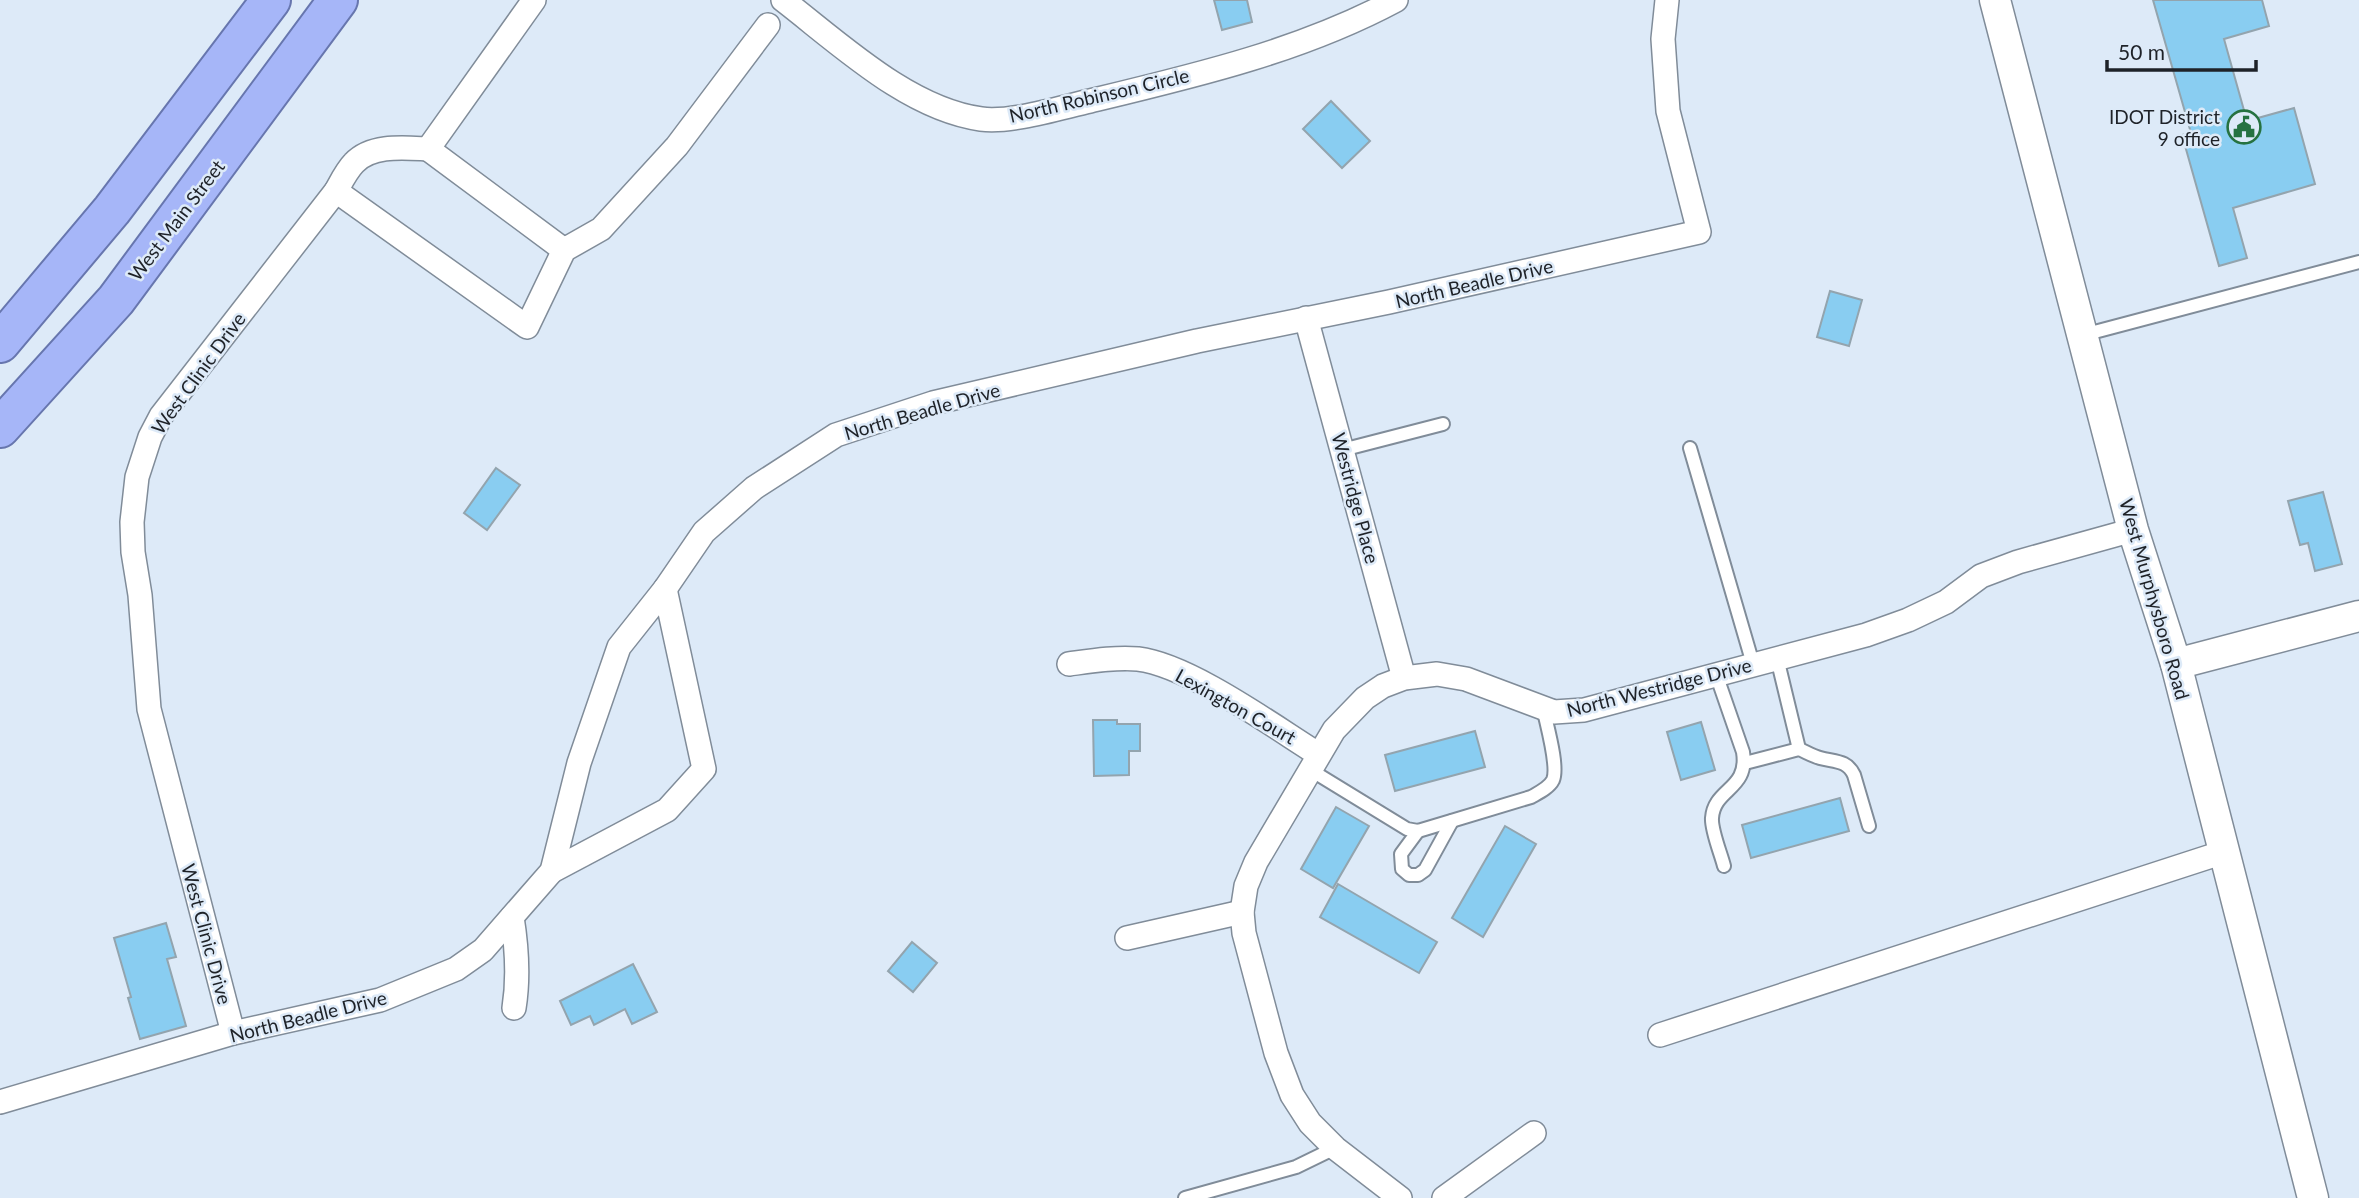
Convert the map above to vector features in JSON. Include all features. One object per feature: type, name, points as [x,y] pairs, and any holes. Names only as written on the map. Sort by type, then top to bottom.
[{"type":"highway","points":[[0,343],[112,210],[271,0]]},
{"type":"highway","name":"West Main Street","points":[[0,428],[116,300],[338,0]]},
{"type":"street","points":[[534,0],[428,149],[564,250]]},
{"type":"street","name":"North Robinson Circle","points":[[783,0],[866,65],[901,88],[942,108],[982,119],[1039,113],[1144,88],[1293,46],[1360,19],[1396,0]]},
{"type":"street","name":"North Beadle Drive","points":[[0,1102],[233,1033],[380,1000],[456,969],[483,950],[552,871],[579,763],[619,647],[665,589],[704,532],[754,488],[836,435],[933,403],[1197,341],[1389,303],[1699,232],[1668,111],[1663,39],[1667,0]]},
{"type":"street","name":"West Murphysboro Road","points":[[1999,1],[2133,530],[2176,664],[2313,1198]]},
{"type":"street","points":[[336,191],[527,327],[564,250],[601,229],[677,146],[768,26]]},
{"type":"street","name":"West Clinic Drive","points":[[233,1033],[149,709],[140,595],[133,552],[132,522],[137,477],[150,437],[161,416],[336,191],[354,162],[370,152],[396,147],[428,149]]},
{"type":"street","name":"Westridge Place","points":[[1306,318],[1404,678]]},
{"type":"street","name":"North Westridge Drive","points":[[1328,1140],[1310,1123],[1282,1073],[1244,933],[1242,912],[1246,886],[1256,862],[1314,761],[1334,730],[1365,698],[1382,686],[1404,678],[1437,674],[1466,679],[1560,713],[1584,710],[1866,635],[1946,603],[1981,576],[2018,562],[2133,530]]},
{"type":"street","points":[[552,871],[667,810],[704,768],[665,589]]},
{"type":"street","points":[[2176,664],[2359,616]]},
{"type":"street","name":"Lexington Court","points":[[1069,664],[1139,659],[1186,675],[1222,695],[1314,761]]},
{"type":"street","points":[[1660,1035],[2224,852]]},
{"type":"street","points":[[1127,938],[1242,912]]},
{"type":"street","points":[[512,917],[517,950],[514,1008]]},
{"type":"street","points":[[1444,1198],[1534,1133]]},
{"type":"street","points":[[1328,1140],[1400,1198]]},
{"type":"lane","points":[[2083,335],[2359,262]]},
{"type":"lane","points":[[1342,450],[1443,424]]},
{"type":"lane","points":[[1690,448],[1753,664]]},
{"type":"lane","points":[[1777,658],[1799,749]]},
{"type":"lane","points":[[1716,674],[1745,763],[1743,773],[1718,801],[1711,819],[1724,866]]},
{"type":"lane","points":[[1314,761],[1407,829],[1418,831],[1531,797],[1543,790],[1552,780],[1554,768],[1543,708]]},
{"type":"lane","points":[[1745,763],[1799,749],[1819,758],[1842,762],[1851,767],[1869,826]]},
{"type":"lane","points":[[1418,831],[1401,854],[1402,869],[1409,875],[1418,875],[1425,870],[1452,821]]},
{"type":"lane","points":[[1185,1198],[1296,1167],[1328,1140]]},
{"type":"building","points":[[1214,0],[1247,0],[1252,22],[1222,30]]},
{"type":"building","name":"IDOT District 9 office","points":[[2153,0],[2262,0],[2269,26],[2224,39],[2247,121],[2294,108],[2315,184],[2233,208],[2247,258],[2219,266],[2182,135],[2191,133]]},
{"type":"building","points":[[1331,101],[1370,141],[1342,168],[1303,129]]},
{"type":"building","points":[[1830,291],[1862,300],[1849,346],[1817,337]]},
{"type":"building","points":[[496,468],[520,485],[487,530],[464,513]]},
{"type":"building","points":[[2323,492],[2342,564],[2315,571],[2308,543],[2300,545],[2288,501]]},
{"type":"building","points":[[1093,720],[1140,724],[1140,751],[1129,751],[1129,775],[1094,776]]},
{"type":"building","points":[[1701,722],[1715,770],[1681,780],[1667,732]]},
{"type":"building","points":[[1475,731],[1485,767],[1395,791],[1385,755]]},
{"type":"building","points":[[1840,798],[1849,831],[1751,858],[1742,825]]},
{"type":"building","points":[[1336,807],[1369,826],[1333,888],[1301,869]]},
{"type":"building","points":[[1505,826],[1536,844],[1483,937],[1452,918]]},
{"type":"building","points":[[1338,884],[1437,942],[1419,973],[1320,917]]},
{"type":"building","points":[[166,923],[176,957],[167,959],[186,1026],[140,1039],[114,938]]},
{"type":"building","points":[[912,942],[937,963],[913,992],[888,971]]},
{"type":"building","points":[[633,964],[657,1012],[632,1024],[625,1009],[594,1025],[590,1016],[571,1025],[560,1001]]},
{"type":"place","name":"IDOT District 9 office","points":[[2244,127]]}]
